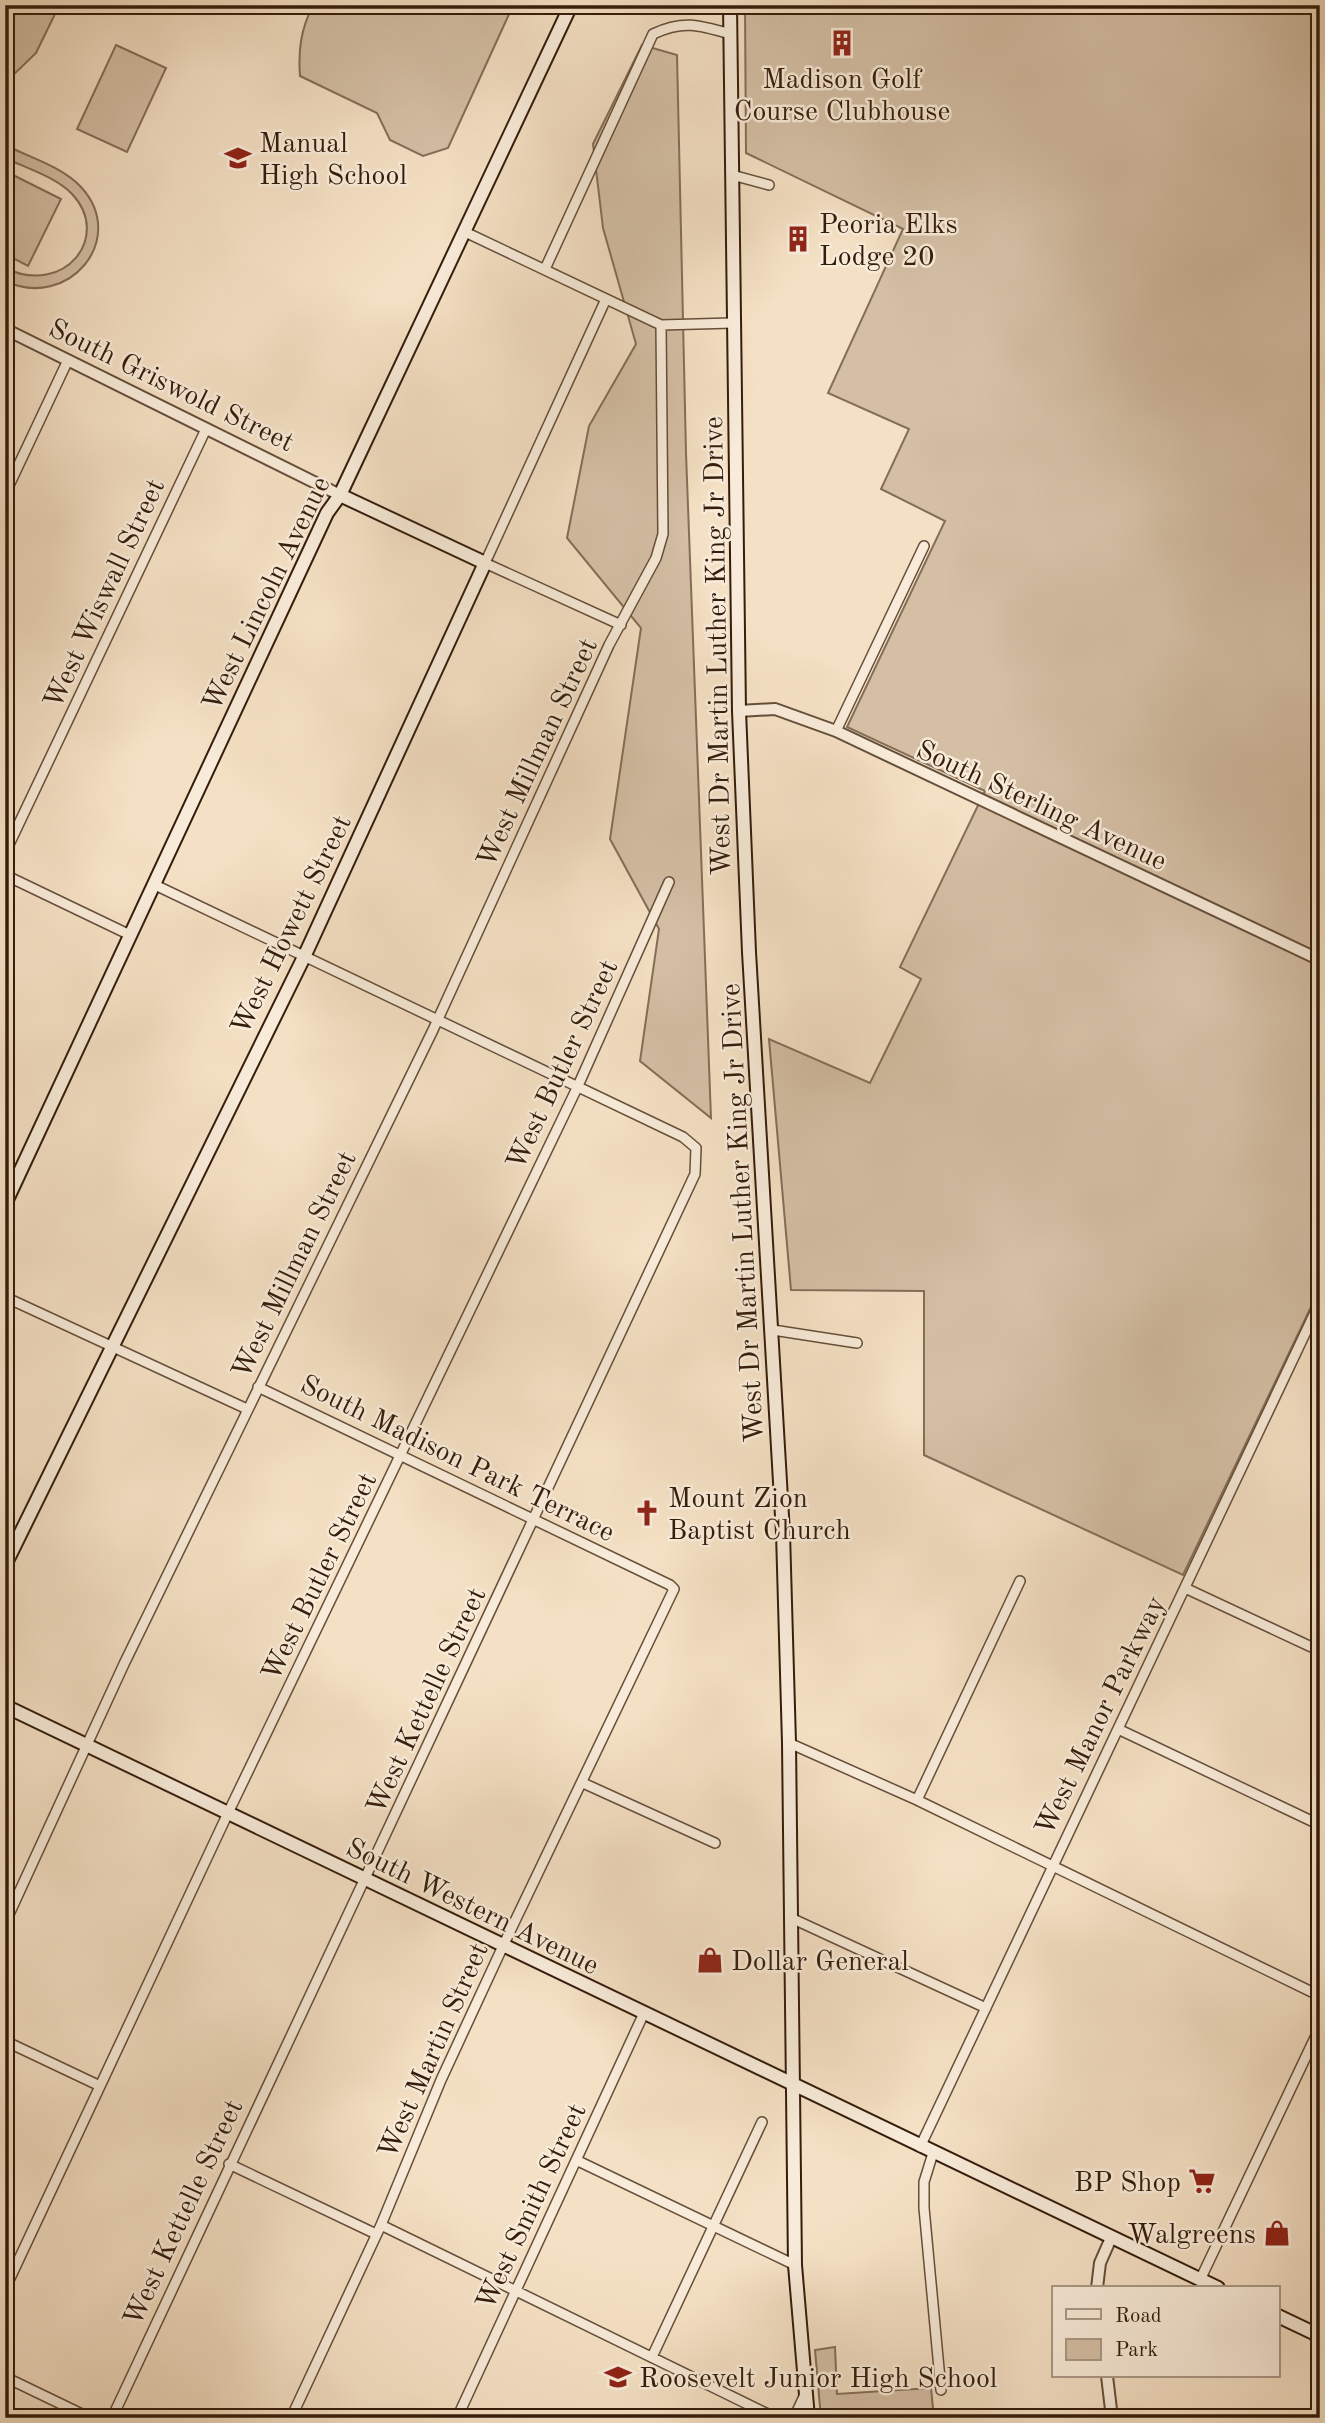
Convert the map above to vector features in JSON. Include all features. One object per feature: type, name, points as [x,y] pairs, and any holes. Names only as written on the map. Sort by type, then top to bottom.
[{"type":"main road","name":"West Lincoln Avenue","points":[[5,1204],[327,513],[340,495],[571,5]]},
{"type":"main road","name":"West Dr Martin Luther King Jr Drive","points":[[730,5],[739,710],[749,952],[773,1330],[789,1743],[795,2265],[808,2418]]},
{"type":"main road","name":"South Griswold Street","points":[[340,495],[485,563]]},
{"type":"main road","name":"West Howett Street","points":[[5,1565],[304,957],[485,563]]},
{"type":"main road","name":"South Western Avenue","points":[[5,1706],[1214,2286]]},
{"type":"main road","points":[[1280,2317],[1320,2336]]},
{"type":"street","points":[[545,269],[653,34],[674,24],[707,27],[730,34]]},
{"type":"street","points":[[732,175],[769,185]]},
{"type":"street","points":[[466,232],[661,326],[732,323]]},
{"type":"street","name":"West Howett Street","points":[[485,563],[606,299]]},
{"type":"street","name":"West Millman Street","points":[[5,1923],[86,1745],[247,1409],[438,1020],[609,645],[656,558],[663,534],[661,326]]},
{"type":"street","name":"South Griswold Street","points":[[5,329],[340,495]]},
{"type":"street","points":[[5,494],[68,360]]},
{"type":"street","name":"West Wiswall Street","points":[[5,853],[206,429]]},
{"type":"street","points":[[836,732],[924,546]]},
{"type":"street","name":"South Griswold Street","points":[[485,563],[621,625]]},
{"type":"street","name":"South Sterling Avenue","points":[[739,710],[775,709],[836,732],[1320,960]]},
{"type":"street","points":[[5,875],[130,935]]},
{"type":"street","name":"West Butler Street","points":[[5,2289],[228,1813],[403,1455],[577,1088],[669,882]]},
{"type":"street","points":[[153,884],[577,1088]]},
{"type":"street","name":"West Kettelle Street","points":[[112,2418],[695,1174],[697,1150],[687,1139],[577,1088]]},
{"type":"street","points":[[5,1297],[247,1409]]},
{"type":"street","name":"West Manor Parkway","points":[[920,2147],[1319,1306]]},
{"type":"street","points":[[773,1330],[857,1343]]},
{"type":"street","name":"South Madison Park Terrace","points":[[258,1387],[670,1584],[674,1589]]},
{"type":"street","points":[[917,1800],[1020,1580]]},
{"type":"street","points":[[1185,1588],[1320,1651]]},
{"type":"street","name":"West Martin Street","points":[[291,2418],[378,2229],[441,2080],[674,1589]]},
{"type":"street","points":[[1118,1729],[1320,1825]]},
{"type":"street","points":[[789,1743],[917,1800],[1320,1996]]},
{"type":"street","points":[[583,1783],[715,1843]]},
{"type":"street","points":[[792,1918],[986,2008]]},
{"type":"street","name":"West Smith Street","points":[[457,2418],[644,2013]]},
{"type":"street","points":[[1200,2280],[1320,2027]]},
{"type":"street","points":[[5,2041],[100,2087]]},
{"type":"street","points":[[652,2357],[762,2122]]},
{"type":"street","points":[[933,2153],[924,2182],[924,2208],[941,2390]]},
{"type":"street","points":[[576,2160],[795,2265]]},
{"type":"street","points":[[229,2164],[516,2291],[776,2418]]},
{"type":"street","points":[[1097,2286],[1100,2263],[1111,2238]]},
{"type":"street","points":[[5,2377],[90,2418]]},
{"type":"street","points":[[1107,2378],[1112,2418]]},
{"type":"street","points":[[794,2418],[805,2393]]},
{"type":"green space","points":[[5,5],[46,5],[57,10],[36,53],[5,83]]},
{"type":"green space","points":[[313,5],[495,5],[510,12],[448,148],[423,156],[390,140],[377,113],[300,76],[301,40]]},
{"type":"green space","points":[[745,5],[1320,5],[1320,1288],[1183,1575],[924,1455],[924,1291],[791,1290],[769,1039],[870,1083],[921,979],[900,967],[985,791],[847,727],[945,521],[881,489],[909,429],[828,393],[903,229],[746,153]]},
{"type":"green space","points":[[116,45],[166,68],[127,152],[77,129]]},
{"type":"green space","points":[[642,45],[677,55],[686,453],[711,1118],[640,1061],[659,929],[610,839],[641,628],[567,538],[589,426],[636,344],[603,228],[593,144]]},
{"type":"green space","points":[[5,145],[74,180],[94,207],[98,228],[95,248],[85,265],[69,278],[50,286],[28,288],[5,281],[5,268],[27,275],[46,275],[63,268],[76,258],[84,244],[87,227],[83,210],[72,194],[58,183],[5,158]]},
{"type":"green space","points":[[5,171],[61,199],[28,266],[5,254]]},
{"type":"green space","points":[[835,2347],[837,2394],[931,2388],[934,2418],[821,2418],[815,2350]]},
{"type":"place","name":"Madison Golf Course Clubhouse","points":[[842,43]]},
{"type":"place","name":"Manual High School","points":[[238,158]]},
{"type":"place","name":"Peoria Elks Lodge 20","points":[[798,239]]},
{"type":"place","name":"Mount Zion Baptist Church","points":[[647,1513]]},
{"type":"place","name":"Dollar General","points":[[710,1960]]},
{"type":"place","name":"BP Shop","points":[[1202,2181]]},
{"type":"place","name":"Walgreens","points":[[1277,2233]]},
{"type":"place","name":"Roosevelt Junior High School","points":[[618,2377]]}]
